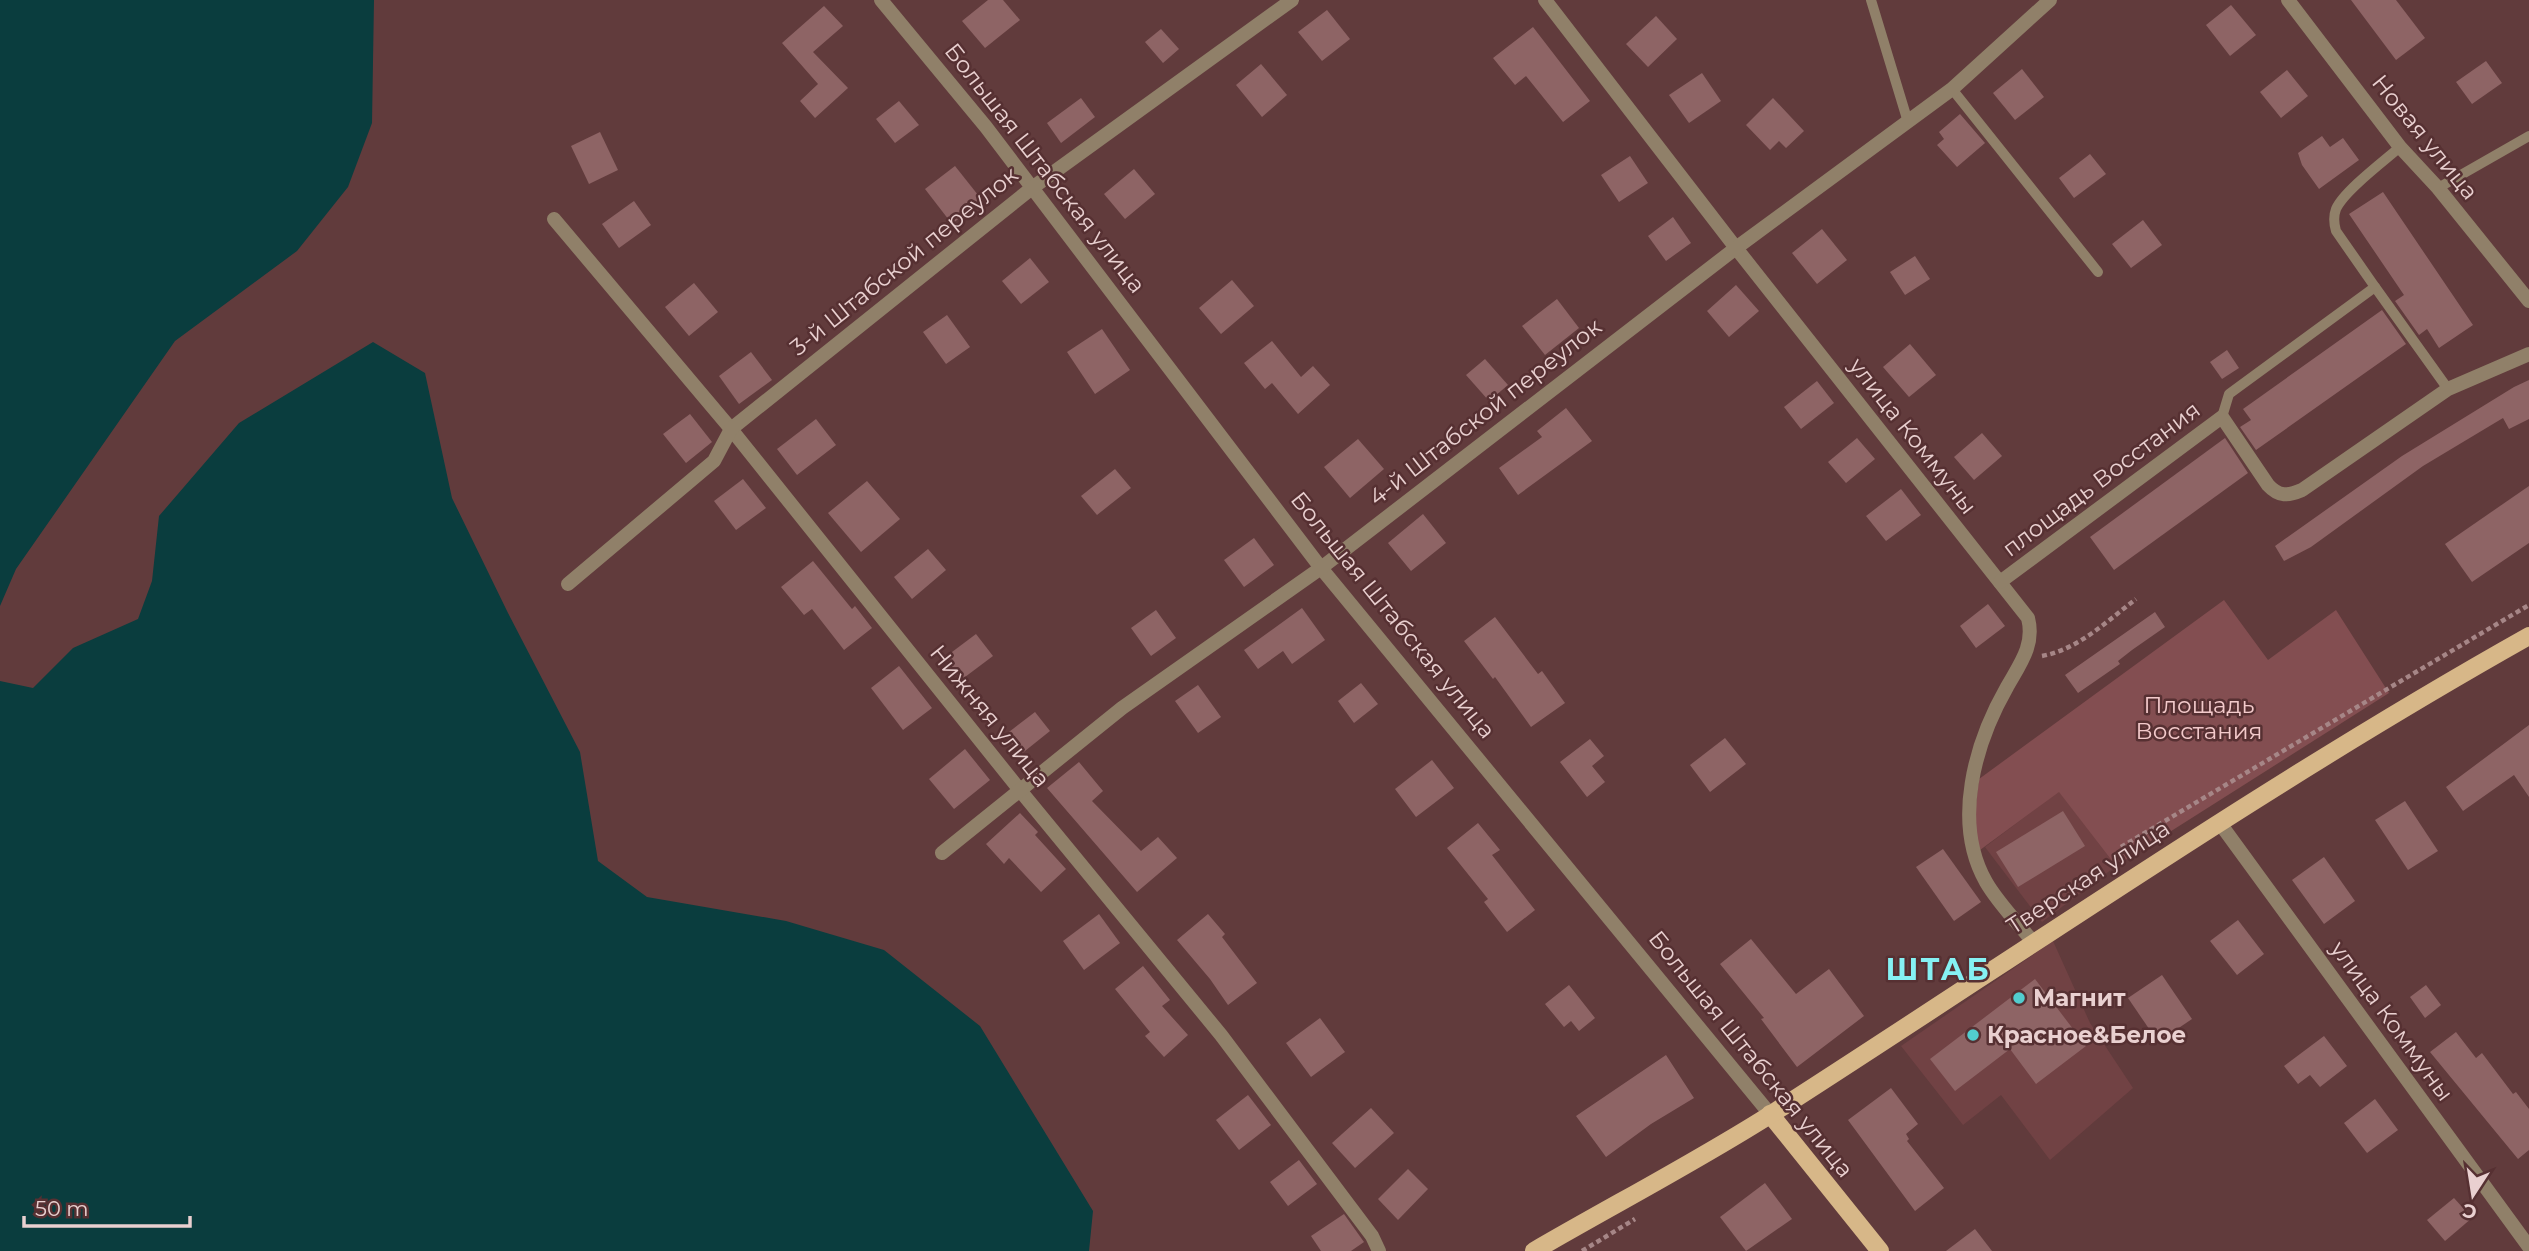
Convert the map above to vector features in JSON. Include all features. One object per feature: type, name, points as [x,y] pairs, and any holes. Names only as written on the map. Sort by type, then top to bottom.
[{"type":"main road","name":"Тверская улица","points":[[1534,1251],[1770,1114],[2219,822],[2420,697],[2529,636]]},
{"type":"main road","name":"Большая Штабская улица","points":[[1770,1114],[1880,1251]]},
{"type":"street","name":"Большая Штабская улица","points":[[881,0],[986,127],[1321,568],[1770,1114]]},
{"type":"street","name":"3-й Штабской переулок","points":[[568,584],[714,461],[731,429],[1032,188],[1292,0]]},
{"type":"street","name":"улица Коммуны","points":[[1545,0],[1736,248],[2028,618],[2031,631],[2029,646],[1988,722],[1979,750],[1969,814],[1971,847],[1986,883],[2033,942]]},
{"type":"street","name":"4-й Штабской переулок","points":[[942,853],[1122,708],[1321,568],[1736,248],[1952,89],[2050,0]]},
{"type":"street","name":"Новая улица","points":[[2288,0],[2400,147],[2438,188],[2529,302]]},
{"type":"street","name":"Нижняя улица","points":[[554,219],[731,429],[1019,789],[1222,1035],[1372,1236],[1379,1251]]},
{"type":"street","name":"площадь Восстания","points":[[2000,582],[2222,417],[2274,492],[2292,495],[2448,388],[2529,354]]},
{"type":"street","name":"улица Коммуны","points":[[2219,822],[2529,1247]]},
{"type":"lane","points":[[1871,0],[1908,122]]},
{"type":"lane","points":[[1952,89],[2098,272]]},
{"type":"lane","points":[[2438,188],[2529,136]]},
{"type":"lane","points":[[2400,147],[2344,198],[2336,209],[2333,222],[2336,231],[2448,388]]},
{"type":"lane","points":[[2222,417],[2229,394],[2375,287]]},
{"type":"path","points":[[2023,660],[2052,654],[2087,638],[2136,599]]},
{"type":"path","points":[[2121,847],[2529,605]]},
{"type":"shaded area","points":[[2059,791],[2116,866],[2042,922],[1985,847]]},
{"type":"shaded area","points":[[2053,941],[2090,1023],[2133,1088],[2050,1160],[2001,1095],[1963,1125],[1901,1046]]},
{"type":"green space","name":"Площадь Восстания","points":[[2224,600],[2268,660],[2336,610],[2389,693],[2116,866],[2059,792],[1980,850],[1973,829],[1979,779]]},
{"type":"water","points":[[0,0],[374,0],[372,123],[348,187],[297,251],[175,341],[16,569],[0,606]]},
{"type":"water","points":[[373,342],[425,373],[452,498],[580,752],[598,861],[647,897],[786,921],[884,950],[980,1026],[1093,1211],[1089,1251],[0,1251],[0,681],[33,688],[73,648],[138,619],[152,581],[159,516],[239,423]]},
{"type":"building","points":[[988,0],[1003,0],[1020,20],[985,48],[962,21]]},
{"type":"building","points":[[2351,0],[2396,0],[2425,38],[2396,60]]},
{"type":"building","points":[[2231,5],[2256,35],[2230,56],[2206,25]]},
{"type":"building","points":[[824,6],[843,26],[813,52],[848,88],[815,118],[800,101],[818,84],[782,43]]},
{"type":"building","points":[[1327,10],[1350,39],[1322,61],[1298,32]]},
{"type":"building","points":[[1656,16],[1677,39],[1648,67],[1626,44]]},
{"type":"building","points":[[1533,27],[1590,101],[1563,122],[1526,76],[1515,85],[1493,58]]},
{"type":"building","points":[[1161,29],[1179,49],[1163,63],[1145,42]]},
{"type":"building","points":[[2486,61],[2502,83],[2472,104],[2456,82]]},
{"type":"building","points":[[1261,64],[1287,95],[1262,117],[1236,85]]},
{"type":"building","points":[[2022,69],[2044,97],[2015,120],[1993,93]]},
{"type":"building","points":[[2287,70],[2308,96],[2281,118],[2260,92]]},
{"type":"building","points":[[1702,73],[1721,101],[1689,123],[1669,95]]},
{"type":"building","points":[[1081,98],[1095,117],[1061,143],[1047,123]]},
{"type":"building","points":[[1773,98],[1804,131],[1786,148],[1779,141],[1770,150],[1746,125]]},
{"type":"building","points":[[899,101],[919,125],[895,143],[876,119]]},
{"type":"building","points":[[1960,114],[1985,143],[1957,167],[1937,145],[1944,139],[1939,132]]},
{"type":"building","points":[[600,132],[618,170],[589,184],[571,146]]},
{"type":"building","points":[[2322,136],[2330,147],[2343,138],[2359,160],[2319,189],[2302,165],[2298,153]]},
{"type":"building","points":[[2090,154],[2106,174],[2074,198],[2059,178]]},
{"type":"building","points":[[1630,156],[1648,183],[1619,202],[1601,175]]},
{"type":"building","points":[[955,166],[982,200],[952,224],[925,189]]},
{"type":"building","points":[[1134,169],[1155,194],[1125,219],[1104,194]]},
{"type":"building","points":[[2383,192],[2473,325],[2439,348],[2427,329],[2419,335],[2395,301],[2404,295],[2349,214]]},
{"type":"building","points":[[634,201],[651,225],[619,248],[602,224]]},
{"type":"building","points":[[1673,217],[1691,243],[1666,261],[1648,236]]},
{"type":"building","points":[[2143,220],[2162,245],[2131,268],[2112,244]]},
{"type":"building","points":[[1822,229],[1847,260],[1817,284],[1792,253]]},
{"type":"building","points":[[1915,256],[1930,279],[1905,295],[1890,272]]},
{"type":"building","points":[[1030,258],[1049,282],[1021,304],[1002,281]]},
{"type":"building","points":[[1232,280],[1254,306],[1221,334],[1199,308]]},
{"type":"building","points":[[694,283],[718,312],[689,336],[665,307]]},
{"type":"building","points":[[1736,285],[1759,311],[1729,337],[1707,311]]},
{"type":"building","points":[[1557,299],[1579,328],[1545,355],[1522,326]]},
{"type":"building","points":[[2382,310],[2406,344],[2256,450],[2240,427],[2251,420],[2243,409]]},
{"type":"building","points":[[947,315],[970,347],[946,364],[923,332]]},
{"type":"building","points":[[1102,329],[1130,370],[1095,394],[1067,352]]},
{"type":"building","points":[[1272,341],[1301,377],[1313,366],[1330,385],[1298,414],[1272,383],[1265,389],[1244,363]]},
{"type":"building","points":[[1910,344],[1936,375],[1909,397],[1883,367]]},
{"type":"building","points":[[2227,350],[2239,368],[2222,379],[2210,362]]},
{"type":"building","points":[[751,352],[772,380],[739,404],[719,376]]},
{"type":"building","points":[[1485,359],[1508,385],[1489,401],[1466,375]]},
{"type":"building","points":[[2529,380],[2529,419],[2509,429],[2503,418],[2423,466],[2311,547],[2284,561],[2275,546],[2402,456]]},
{"type":"building","points":[[1817,381],[1834,403],[1801,429],[1784,407]]},
{"type":"building","points":[[1566,408],[1592,441],[1518,495],[1499,468],[1542,437],[1537,431]]},
{"type":"building","points":[[690,414],[712,442],[686,463],[663,434]]},
{"type":"building","points":[[816,419],[836,445],[797,475],[777,449]]},
{"type":"building","points":[[1982,433],[2002,456],[1974,480],[1954,457]]},
{"type":"building","points":[[1857,438],[1875,459],[1846,483],[1828,462]]},
{"type":"building","points":[[2225,438],[2248,473],[2114,570],[2090,537]]},
{"type":"building","points":[[1358,439],[1384,469],[1350,498],[1324,467]]},
{"type":"building","points":[[1115,469],[1131,488],[1097,515],[1081,496]]},
{"type":"building","points":[[743,479],[766,508],[736,530],[714,501]]},
{"type":"building","points":[[867,481],[900,519],[861,552],[828,513]]},
{"type":"building","points":[[2529,486],[2529,543],[2472,582],[2445,544]]},
{"type":"building","points":[[1901,489],[1921,515],[1886,541],[1866,516]]},
{"type":"building","points":[[1423,514],[1446,543],[1411,571],[1388,543]]},
{"type":"building","points":[[1254,538],[1274,565],[1244,587],[1224,560]]},
{"type":"building","points":[[928,549],[946,570],[912,599],[894,577]]},
{"type":"building","points":[[813,561],[852,609],[855,606],[872,628],[844,650],[812,609],[804,615],[781,587]]},
{"type":"building","points":[[1988,604],[2005,626],[1976,648],[1960,626]]},
{"type":"building","points":[[1302,608],[1325,640],[1292,664],[1283,651],[1258,669],[1244,650]]},
{"type":"building","points":[[1156,610],[1176,638],[1151,656],[1131,628]]},
{"type":"building","points":[[2155,612],[2165,627],[2118,661],[2120,664],[2078,693],[2065,675]]},
{"type":"building","points":[[1495,617],[1538,674],[1542,671],[1565,703],[1531,727],[1495,677],[1493,679],[1464,641]]},
{"type":"building","points":[[976,634],[993,656],[961,680],[944,658]]},
{"type":"building","points":[[899,666],[932,708],[903,730],[871,688]]},
{"type":"building","points":[[1361,683],[1378,704],[1354,723],[1338,701]]},
{"type":"building","points":[[1198,685],[1221,717],[1198,733],[1175,701]]},
{"type":"building","points":[[1035,712],[1050,731],[1020,755],[1005,735]]},
{"type":"building","points":[[2529,725],[2529,797],[2514,775],[2463,811],[2446,787]]},
{"type":"building","points":[[1725,738],[1746,764],[1710,792],[1690,765]]},
{"type":"building","points":[[1590,739],[1604,756],[1592,766],[1605,782],[1587,797],[1560,762]]},
{"type":"building","points":[[965,749],[990,780],[954,809],[929,779]]},
{"type":"building","points":[[1432,760],[1454,788],[1416,817],[1395,789]]},
{"type":"building","points":[[1079,762],[1103,791],[1092,801],[1141,851],[1158,837],[1177,858],[1137,892],[1047,788]]},
{"type":"building","points":[[2405,801],[2438,851],[2408,870],[2375,820]]},
{"type":"building","points":[[2063,811],[2085,846],[2018,887],[1996,852]]},
{"type":"building","points":[[1020,813],[1038,832],[1035,835],[1066,869],[1041,892],[1009,858],[1004,864],[986,844]]},
{"type":"building","points":[[1478,823],[1500,850],[1492,855],[1535,910],[1507,932],[1484,902],[1488,899],[1447,848]]},
{"type":"building","points":[[1943,849],[1981,902],[1954,921],[1916,867]]},
{"type":"building","points":[[2324,857],[2355,901],[2324,924],[2292,880]]},
{"type":"building","points":[[1099,914],[1120,943],[1084,970],[1063,941]]},
{"type":"building","points":[[1208,914],[1225,934],[1222,937],[1257,983],[1228,1005],[1177,940]]},
{"type":"building","points":[[2238,920],[2264,954],[2237,975],[2210,941]]},
{"type":"building","points":[[1751,939],[1796,994],[1829,969],[1864,1016],[1797,1067],[1761,1019],[1764,1018],[1720,964]]},
{"type":"building","points":[[1143,966],[1170,1000],[1162,1006],[1188,1035],[1164,1057],[1145,1036],[1150,1032],[1115,989]]},
{"type":"building","points":[[2162,975],[2192,1019],[2158,1042],[2128,998]]},
{"type":"building","points":[[2035,979],[2086,1046],[2036,1084],[2010,1049],[1955,1091],[1930,1059]]},
{"type":"building","points":[[1569,985],[1595,1018],[1579,1031],[1571,1021],[1564,1027],[1545,1004]]},
{"type":"building","points":[[2426,985],[2441,1005],[2425,1018],[2410,997]]},
{"type":"building","points":[[1320,1018],[1345,1052],[1311,1077],[1286,1043]]},
{"type":"building","points":[[2456,1032],[2476,1058],[2482,1053],[2513,1094],[2516,1092],[2529,1109],[2529,1150],[2518,1159],[2430,1052]]},
{"type":"building","points":[[2324,1036],[2347,1066],[2320,1087],[2310,1075],[2298,1084],[2284,1066]]},
{"type":"building","points":[[1666,1055],[1694,1098],[1651,1124],[1606,1157],[1576,1116]]},
{"type":"building","points":[[1891,1088],[1918,1124],[1906,1134],[1909,1139],[1907,1141],[1944,1188],[1915,1211],[1848,1120]]},
{"type":"building","points":[[1248,1095],[1271,1125],[1239,1150],[1216,1120]]},
{"type":"building","points":[[2375,1099],[2398,1130],[2367,1153],[2344,1123]]},
{"type":"building","points":[[1371,1108],[1394,1133],[1355,1168],[1332,1143]]},
{"type":"building","points":[[1299,1160],[1317,1184],[1288,1206],[1270,1182]]},
{"type":"building","points":[[1408,1169],[1428,1189],[1398,1220],[1378,1199]]},
{"type":"building","points":[[1765,1183],[1792,1219],[1746,1251],[1720,1217]]},
{"type":"building","points":[[2454,1198],[2472,1218],[2445,1241],[2427,1220]]},
{"type":"building","points":[[1344,1214],[1364,1242],[1351,1251],[1321,1251],[1311,1236]]},
{"type":"building","points":[[1975,1229],[1992,1251],[1946,1251]]},
{"type":"place","name":"Магнит","points":[[2019,998]]},
{"type":"place","name":"Красное&Белое","points":[[1973,1035]]},
{"type":"district","name":"ШТАБ","points":[[1938,969]]}]
